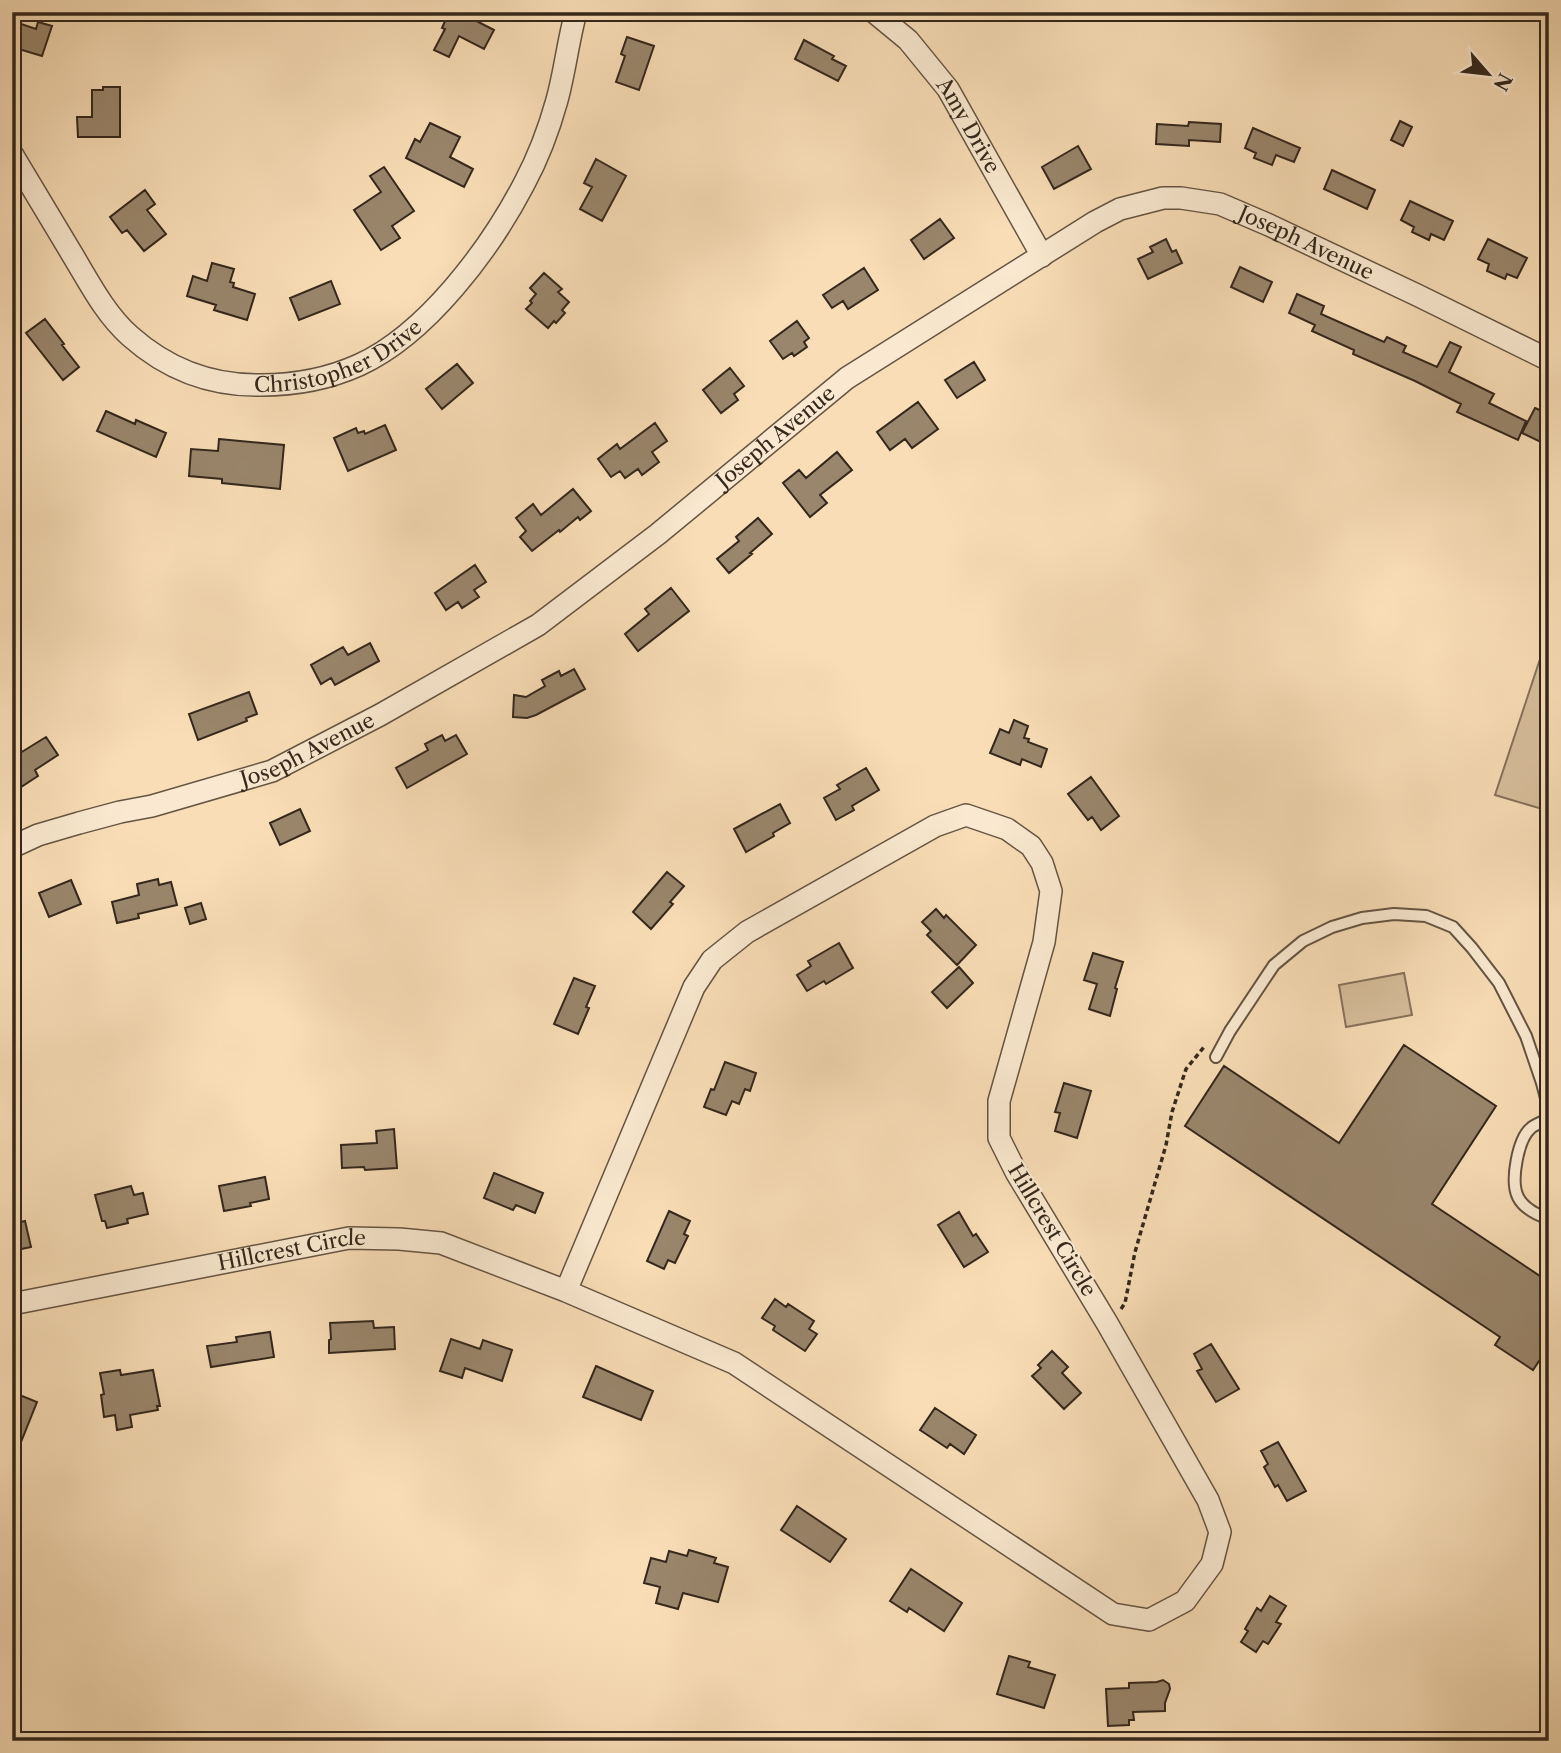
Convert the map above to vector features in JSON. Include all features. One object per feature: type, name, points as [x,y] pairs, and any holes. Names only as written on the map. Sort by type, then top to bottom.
[{"type":"street","name":"Christopher Drive","points":[[12,154],[107,310],[129,335],[154,355],[191,374],[216,382],[277,385],[317,379],[361,364],[407,335],[446,296],[480,255],[519,193],[539,153],[557,100],[576,12]]},
{"type":"street","name":"Amy Drive","points":[[874,12],[908,40],[948,89],[1042,256]]},
{"type":"street","name":"Joseph Avenue","points":[[12,847],[38,835],[79,823],[152,806],[272,771],[380,715],[506,644],[538,625],[658,534],[846,378],[1120,209],[1163,198],[1220,204],[1418,295],[1549,360]]},
{"type":"street","name":"Hillcrest Circle","points":[[12,1304],[349,1238],[399,1238],[441,1243],[566,1291],[734,1363],[1113,1614],[1149,1619],[1185,1601],[1212,1564],[1220,1532],[1208,1500],[1107,1323],[1016,1172],[999,1138],[999,1101],[1044,942],[1051,891],[1042,863],[1031,846],[1007,829],[966,815],[935,826],[747,932],[712,960],[694,987],[566,1291]]},
{"type":"lane","points":[[1216,1057],[1273,965],[1304,941],[1332,927],[1362,918],[1394,914],[1426,916],[1453,927],[1499,983],[1527,1036],[1549,1110]]},
{"type":"lane","points":[[1549,1121],[1531,1128],[1520,1147],[1514,1180],[1517,1196],[1525,1206],[1537,1215],[1549,1219]]},
{"type":"path","points":[[1120,1311],[1125,1303],[1135,1252],[1186,1069],[1204,1047],[1216,1057]]},
{"type":"shaded area","points":[[1544,647],[1549,647],[1549,811],[1495,795]]},
{"type":"shaded area","points":[[1404,973],[1412,1015],[1346,1027],[1339,985]]},
{"type":"building","points":[[449,12],[459,12],[494,30],[484,49],[459,36],[449,57],[434,50],[445,29],[442,28]]},
{"type":"building","points":[[12,21],[36,29],[38,22],[52,26],[42,56],[12,47]]},
{"type":"building","points":[[627,37],[654,46],[639,90],[616,82],[625,56],[621,54]]},
{"type":"building","points":[[804,40],[834,56],[832,59],[846,66],[838,81],[795,59]]},
{"type":"building","points":[[103,87],[120,87],[120,137],[78,137],[77,117],[92,117],[92,90],[103,90]]},
{"type":"building","points":[[1400,121],[1412,127],[1403,146],[1391,140]]},
{"type":"building","points":[[1189,122],[1221,124],[1220,142],[1189,140],[1189,146],[1156,144],[1157,124],[1188,126]]},
{"type":"building","points":[[430,123],[460,137],[450,157],[473,169],[464,187],[406,158],[415,139],[420,142]]},
{"type":"building","points":[[1253,128],[1300,148],[1294,162],[1276,155],[1272,165],[1254,158],[1256,153],[1245,148]]},
{"type":"building","points":[[1078,146],[1091,169],[1054,189],[1042,167]]},
{"type":"building","points":[[596,159],[626,176],[602,221],[580,209],[592,187],[584,183]]},
{"type":"building","points":[[384,167],[414,211],[392,226],[400,238],[381,250],[354,210],[381,192],[370,176]]},
{"type":"building","points":[[1332,170],[1375,190],[1367,209],[1324,189]]},
{"type":"building","points":[[145,190],[155,204],[147,210],[166,234],[144,251],[127,230],[122,233],[110,217]]},
{"type":"building","points":[[1410,201],[1453,221],[1444,240],[1431,234],[1429,240],[1412,232],[1414,227],[1401,220]]},
{"type":"building","points":[[940,219],[954,238],[924,259],[911,240]]},
{"type":"building","points":[[1166,239],[1172,252],[1176,250],[1182,263],[1148,279],[1138,259],[1153,252],[1150,247]]},
{"type":"building","points":[[1488,239],[1527,258],[1517,278],[1507,274],[1505,279],[1487,271],[1489,264],[1478,259]]},
{"type":"building","points":[[212,263],[234,269],[230,282],[234,283],[233,287],[255,294],[247,320],[214,310],[216,305],[187,296],[193,276],[207,281]]},
{"type":"building","points":[[1240,267],[1272,282],[1263,302],[1231,287]]},
{"type":"building","points":[[864,268],[878,290],[848,309],[843,301],[832,308],[823,295]]},
{"type":"building","points":[[544,273],[562,289],[558,292],[569,302],[562,310],[565,313],[548,328],[526,309],[536,294],[530,288]]},
{"type":"building","points":[[331,281],[340,304],[299,320],[290,298]]},
{"type":"building","points":[[1297,294],[1324,306],[1321,314],[1384,342],[1387,337],[1406,346],[1403,352],[1437,367],[1450,342],[1461,347],[1449,372],[1494,394],[1489,403],[1526,421],[1518,440],[1457,412],[1461,404],[1353,354],[1354,350],[1312,331],[1315,325],[1289,313]]},
{"type":"building","points":[[45,319],[79,367],[63,380],[26,333]]},
{"type":"building","points":[[797,321],[809,338],[804,342],[807,347],[794,356],[792,353],[783,359],[770,341]]},
{"type":"building","points":[[974,362],[985,380],[957,398],[945,380]]},
{"type":"building","points":[[457,364],[473,383],[442,409],[426,389]]},
{"type":"building","points":[[730,368],[744,386],[734,394],[738,400],[721,413],[703,390]]},
{"type":"building","points":[[918,402],[938,429],[912,448],[905,439],[890,450],[877,432]]},
{"type":"building","points":[[1535,408],[1549,414],[1549,446],[1522,433]]},
{"type":"building","points":[[106,411],[135,424],[136,420],[166,433],[156,457],[97,431]]},
{"type":"building","points":[[655,423],[667,441],[652,452],[659,462],[642,475],[638,469],[625,478],[620,471],[611,477],[598,459],[617,444],[620,449]]},
{"type":"building","points":[[385,425],[396,450],[348,471],[334,438],[356,428],[358,433],[364,431],[365,434]]},
{"type":"building","points":[[219,439],[284,445],[280,489],[222,483],[222,479],[189,476],[191,449],[218,451]]},
{"type":"building","points":[[837,452],[852,470],[820,495],[827,503],[810,517],[783,483],[799,470],[806,478]]},
{"type":"building","points":[[573,489],[591,511],[580,520],[578,517],[532,551],[520,537],[526,531],[516,518],[533,504],[541,515]]},
{"type":"building","points":[[758,518],[772,534],[729,573],[717,559],[739,541],[736,537]]},
{"type":"building","points":[[475,565],[486,582],[474,590],[479,597],[462,608],[458,602],[446,610],[435,593]]},
{"type":"building","points":[[671,588],[689,611],[638,651],[625,634],[649,614],[645,609]]},
{"type":"building","points":[[370,643],[379,661],[335,685],[331,678],[321,684],[311,665],[343,647],[348,655]]},
{"type":"building","points":[[574,669],[585,689],[536,715],[527,718],[513,717],[514,695],[526,697],[545,686],[542,680],[559,671],[561,676]]},
{"type":"building","points":[[249,692],[257,714],[246,718],[247,721],[198,740],[189,714]]},
{"type":"building","points":[[1014,720],[1028,726],[1024,738],[1029,739],[1028,742],[1047,749],[1041,767],[1022,759],[1020,765],[990,753],[1000,729],[1009,733]]},
{"type":"building","points":[[442,735],[445,741],[456,735],[467,754],[407,788],[396,768],[428,750],[425,744]]},
{"type":"building","points":[[46,737],[58,755],[35,770],[38,776],[21,787],[18,782],[12,785],[12,758]]},
{"type":"building","points":[[866,768],[879,790],[852,806],[854,810],[836,820],[824,798],[840,789],[837,785]]},
{"type":"building","points":[[1091,777],[1119,816],[1101,830],[1092,817],[1088,820],[1068,794]]},
{"type":"building","points":[[780,804],[790,823],[746,852],[734,829]]},
{"type":"building","points":[[300,809],[310,831],[280,845],[270,823]]},
{"type":"building","points":[[667,872],[684,886],[670,902],[673,904],[651,929],[633,912]]},
{"type":"building","points":[[158,879],[159,885],[171,882],[177,905],[138,914],[139,918],[117,923],[112,902],[139,895],[137,884]]},
{"type":"building","points":[[71,880],[81,904],[49,917],[39,893]]},
{"type":"building","points":[[201,903],[206,919],[190,924],[185,908]]},
{"type":"building","points":[[936,909],[944,918],[946,915],[976,945],[957,965],[927,935],[931,931],[922,922]]},
{"type":"building","points":[[839,943],[853,968],[826,984],[824,981],[807,991],[797,975],[811,966],[808,961]]},
{"type":"building","points":[[1093,953],[1123,962],[1110,1016],[1089,1009],[1097,984],[1084,980]]},
{"type":"building","points":[[959,967],[973,983],[947,1008],[932,992]]},
{"type":"building","points":[[574,978],[595,986],[578,1034],[554,1024]]},
{"type":"building","points":[[1404,1045],[1496,1106],[1432,1204],[1540,1276],[1549,1262],[1549,1346],[1533,1370],[1495,1345],[1500,1337],[1185,1126],[1224,1066],[1339,1143]]},
{"type":"building","points":[[725,1062],[756,1073],[750,1091],[745,1089],[739,1104],[732,1101],[726,1115],[704,1107]]},
{"type":"building","points":[[1064,1083],[1091,1091],[1077,1138],[1055,1131],[1060,1113],[1055,1112]]},
{"type":"building","points":[[394,1129],[397,1168],[342,1168],[341,1145],[377,1143],[376,1131]]},
{"type":"building","points":[[494,1173],[543,1193],[535,1213],[516,1205],[513,1210],[484,1198]]},
{"type":"building","points":[[265,1177],[269,1199],[250,1203],[251,1206],[224,1211],[219,1186]]},
{"type":"building","points":[[131,1186],[134,1195],[143,1193],[148,1214],[107,1228],[105,1221],[102,1221],[95,1195]]},
{"type":"building","points":[[669,1211],[690,1221],[684,1234],[688,1236],[675,1263],[668,1260],[664,1269],[647,1261]]},
{"type":"building","points":[[959,1212],[973,1236],[976,1234],[988,1252],[964,1267],[938,1225]]},
{"type":"building","points":[[25,1221],[31,1247],[12,1251],[12,1224]]},
{"type":"building","points":[[775,1299],[814,1321],[809,1329],[817,1334],[805,1351],[773,1330],[775,1326],[762,1318]]},
{"type":"building","points":[[373,1321],[374,1328],[394,1327],[395,1349],[329,1353],[330,1323]]},
{"type":"building","points":[[270,1332],[274,1357],[211,1367],[207,1346],[237,1342],[236,1337]]},
{"type":"building","points":[[451,1339],[480,1349],[483,1340],[512,1350],[502,1381],[465,1368],[462,1378],[440,1371]]},
{"type":"building","points":[[1211,1344],[1239,1389],[1216,1402],[1197,1371],[1202,1369],[1194,1354]]},
{"type":"building","points":[[1052,1351],[1068,1367],[1062,1373],[1081,1393],[1064,1409],[1032,1376],[1041,1368],[1038,1365]]},
{"type":"building","points":[[596,1366],[653,1391],[641,1420],[583,1397]]},
{"type":"building","points":[[120,1370],[121,1375],[153,1370],[160,1406],[157,1406],[158,1410],[130,1415],[132,1427],[117,1430],[115,1415],[104,1417],[100,1373]]},
{"type":"building","points":[[12,1392],[37,1402],[13,1462],[12,1462]]},
{"type":"building","points":[[935,1408],[976,1435],[964,1454],[950,1444],[947,1448],[920,1430]]},
{"type":"building","points":[[1278,1442],[1306,1491],[1287,1501],[1264,1467],[1268,1464],[1261,1451]]},
{"type":"building","points":[[797,1506],[846,1539],[830,1562],[781,1530]]},
{"type":"building","points":[[689,1550],[716,1558],[714,1563],[728,1567],[718,1602],[683,1593],[678,1609],[656,1603],[660,1587],[644,1583],[651,1558],[666,1562],[669,1551],[687,1556]]},
{"type":"building","points":[[911,1569],[962,1603],[944,1631],[909,1608],[907,1612],[890,1601]]},
{"type":"building","points":[[1270,1596],[1286,1606],[1276,1622],[1281,1624],[1268,1644],[1263,1641],[1256,1652],[1241,1642],[1257,1608],[1261,1611]]},
{"type":"building","points":[[1009,1656],[1030,1662],[1028,1667],[1055,1675],[1044,1708],[997,1694]]},
{"type":"building","points":[[1163,1680],[1169,1684],[1170,1689],[1165,1711],[1133,1712],[1134,1720],[1129,1720],[1129,1725],[1108,1726],[1106,1689],[1129,1688],[1129,1683]]}]
